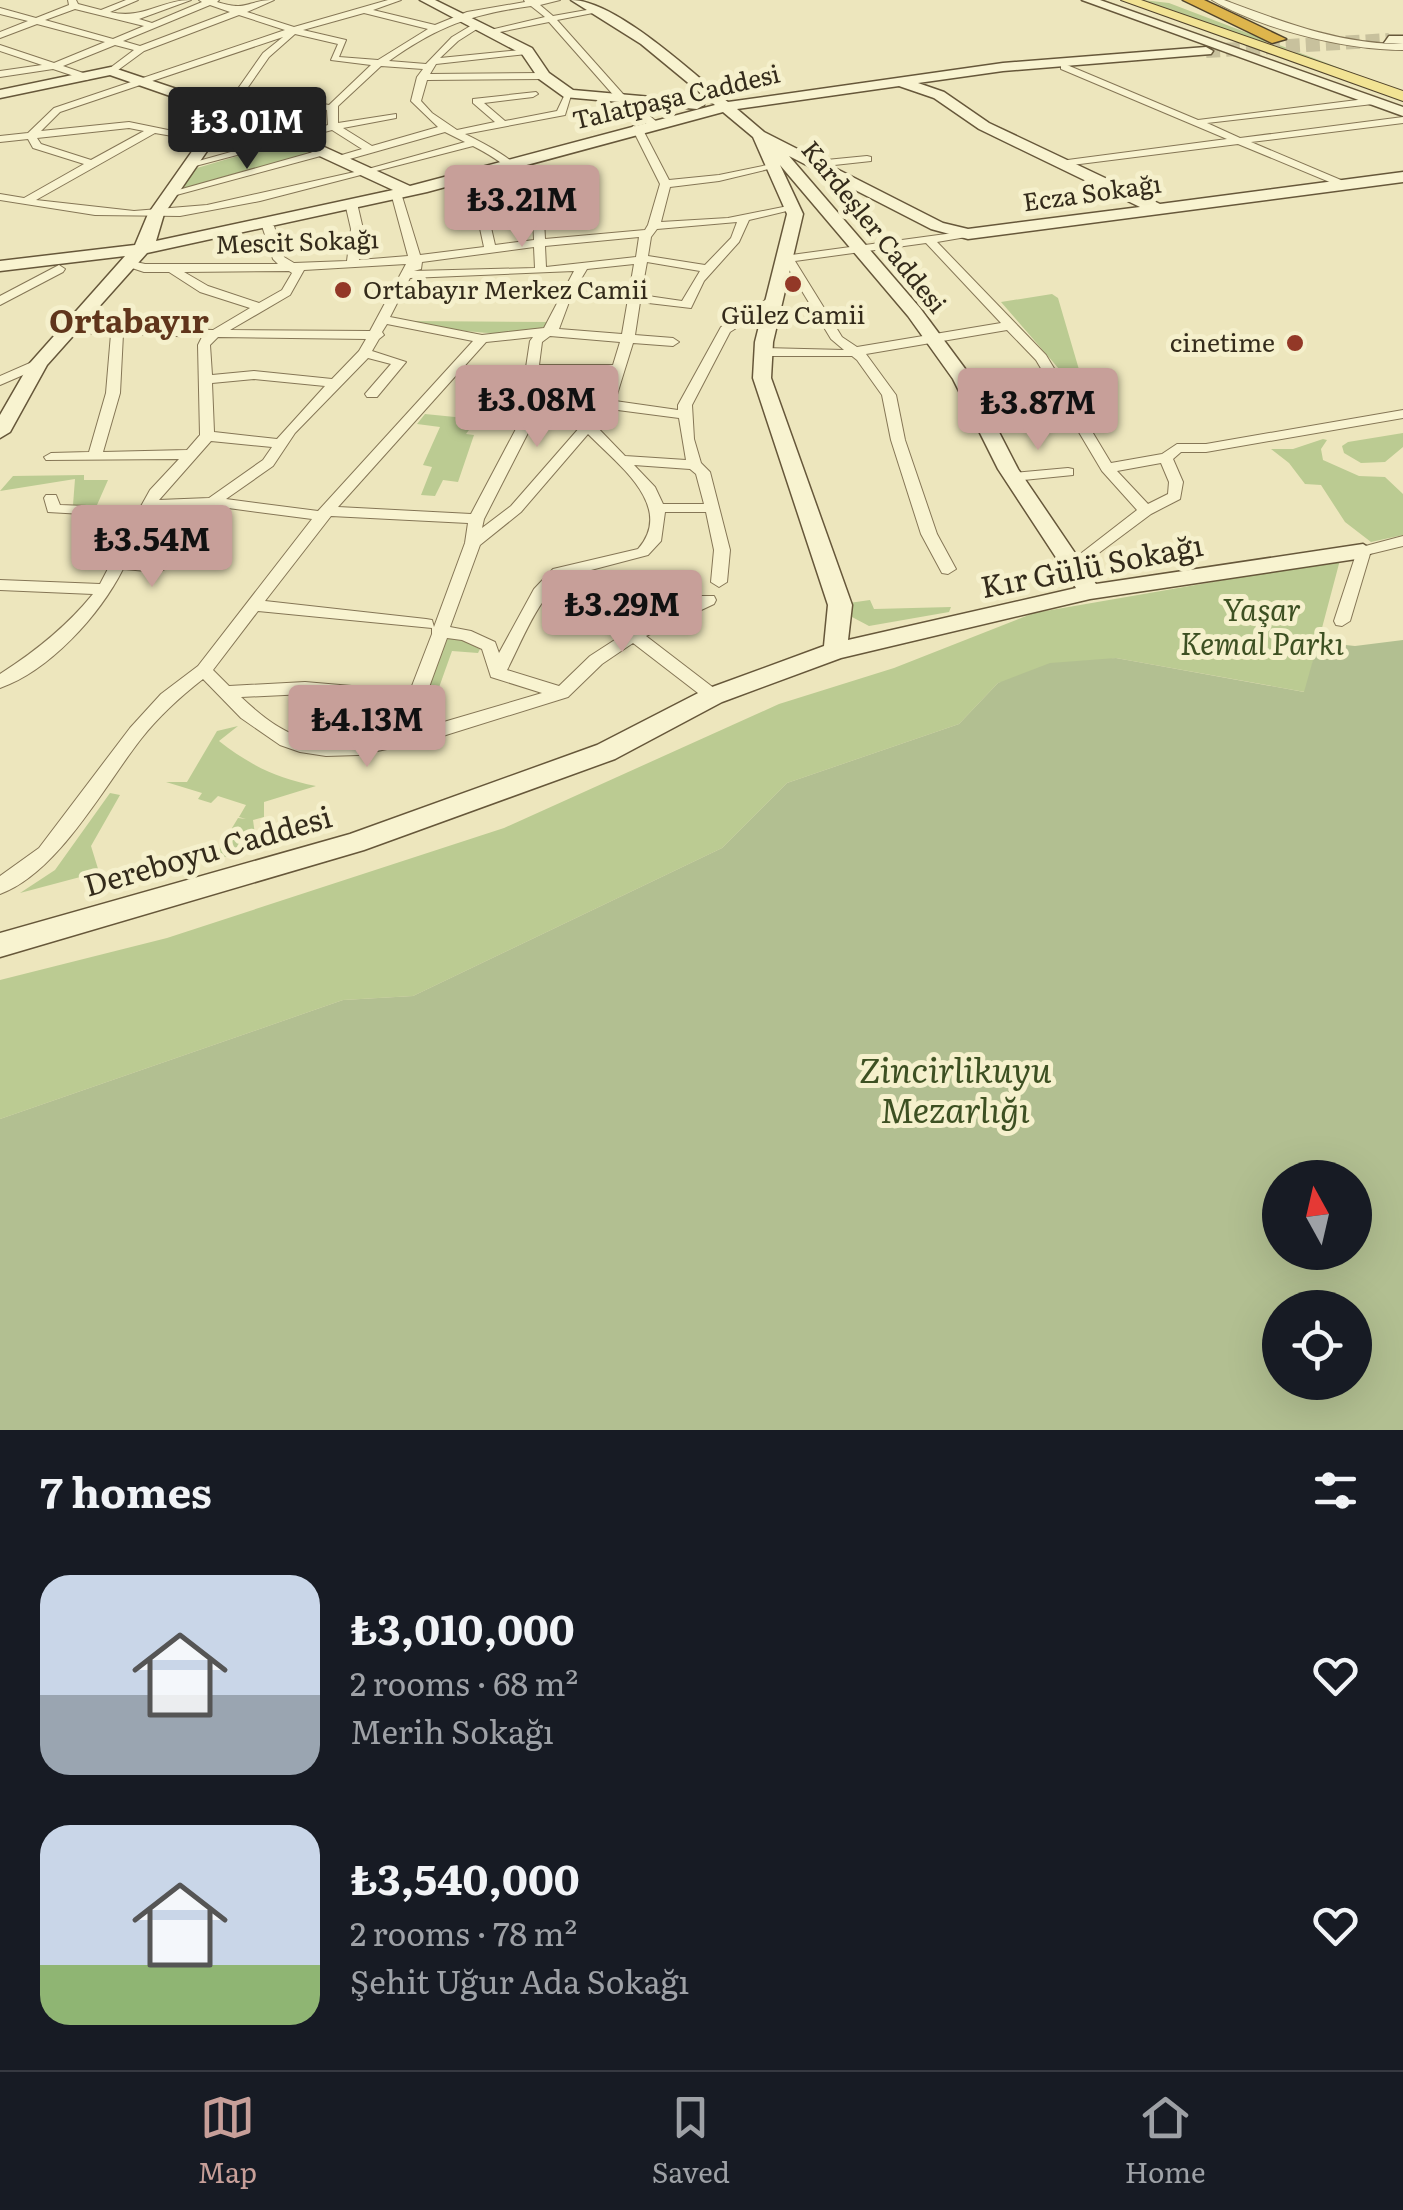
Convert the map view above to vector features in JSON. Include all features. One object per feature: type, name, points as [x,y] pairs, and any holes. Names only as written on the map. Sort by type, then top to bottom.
[{"type":"highway","points":[[1191,0],[1278,38]]},
{"type":"main road","points":[[1128,0],[1403,96]]},
{"type":"main road","points":[[1172,0],[1403,84]]},
{"type":"main road","points":[[1180,18],[1197,41]]},
{"type":"street","points":[[69,28],[134,0]]},
{"type":"street","points":[[131,19],[187,0]]},
{"type":"street","points":[[0,94],[111,71],[141,49],[270,0]]},
{"type":"street","points":[[32,136],[57,110],[397,0]]},
{"type":"street","points":[[426,0],[527,52],[544,76],[568,94],[723,107]]},
{"type":"street","points":[[446,9],[475,3],[473,0]]},
{"type":"street","points":[[295,137],[381,64],[435,28],[462,17],[556,0]]},
{"type":"street","points":[[577,0],[653,39],[712,88],[736,97],[774,98]]},
{"type":"street","points":[[1088,0],[1403,112]]},
{"type":"street","points":[[1216,0],[1326,39],[1370,48],[1398,42]]},
{"type":"street","points":[[0,74],[56,66],[210,1],[344,42],[334,58],[544,76]]},
{"type":"street","points":[[473,543],[516,509],[607,404],[628,337],[641,260],[666,184],[645,126],[554,18],[530,2]]},
{"type":"street","points":[[0,35],[73,3],[178,33]]},
{"type":"street","points":[[542,271],[536,242],[534,193],[513,162],[451,131],[416,102],[428,69],[454,38],[483,28],[554,18],[591,5]]},
{"type":"street","points":[[591,5],[646,40],[696,86],[759,135],[938,226],[968,234]]},
{"type":"street","points":[[364,10],[435,28]]},
{"type":"street","points":[[0,11],[120,40],[141,49]]},
{"type":"street","points":[[0,25],[22,16]]},
{"type":"street","points":[[0,47],[54,24]]},
{"type":"street","points":[[0,432],[39,362],[131,256],[148,242],[156,214],[169,194],[266,55],[295,30]]},
{"type":"street","points":[[1003,67],[1191,46],[1197,41]]},
{"type":"street","name":"Talatpaşa Caddesi","points":[[0,266],[111,270],[131,256],[402,192],[723,107],[1003,67],[1148,55],[1197,41]]},
{"type":"street","points":[[0,47],[86,78]]},
{"type":"street","points":[[428,69],[527,52]]},
{"type":"street","points":[[959,108],[945,87],[967,76],[1148,55]]},
{"type":"street","points":[[1064,67],[1344,185]]},
{"type":"street","points":[[111,71],[295,137],[402,192],[415,258],[393,317],[384,320],[365,353],[278,443],[268,463],[213,502]]},
{"type":"street","points":[[859,86],[915,84],[984,126],[1158,209]]},
{"type":"street","points":[[240,92],[332,108]]},
{"type":"street","points":[[501,122],[476,101],[532,94]]},
{"type":"street","points":[[339,159],[451,131],[562,113],[568,94]]},
{"type":"street","points":[[1196,122],[1373,101]]},
{"type":"street","points":[[332,108],[334,127]]},
{"type":"street","points":[[188,168],[334,127],[392,116]]},
{"type":"street","points":[[1064,163],[1403,120]]},
{"type":"street","points":[[0,139],[129,124],[208,139]]},
{"type":"street","points":[[334,127],[370,150]]},
{"type":"street","points":[[25,202],[154,129]]},
{"type":"street","points":[[759,135],[793,208],[788,258],[774,300],[762,378],[840,605],[835,651]]},
{"type":"street","points":[[32,136],[37,146],[93,164]]},
{"type":"street","points":[[0,197],[58,208],[156,214],[274,194],[473,143]]},
{"type":"street","name":"Kardeşler Caddesi","points":[[786,148],[779,154],[783,161],[861,249],[975,397],[1013,478],[1090,592]]},
{"type":"street","points":[[169,194],[324,152]]},
{"type":"street","points":[[816,164],[867,159]]},
{"type":"street","points":[[666,184],[773,165]]},
{"type":"street","points":[[462,176],[476,184],[490,248]]},
{"type":"street","name":"Ecza Sokağı","points":[[788,258],[1403,177]]},
{"type":"street","points":[[351,203],[357,229],[352,264]]},
{"type":"street","name":"Mescit Sokağı","points":[[131,256],[165,268],[288,269],[744,219],[793,208]]},
{"type":"street","points":[[634,298],[687,305],[704,268],[738,236],[744,219]]},
{"type":"street","points":[[0,682],[57,643],[105,589],[163,481],[207,436],[206,380],[201,363],[204,345],[263,308],[299,272],[288,269],[279,260],[268,226]]},
{"type":"street","points":[[930,241],[1012,325],[1059,382],[1107,468],[1146,511]]},
{"type":"street","points":[[91,270],[85,266],[88,259],[107,252],[131,256]]},
{"type":"street","name":"Talatpaşa Caddesi","points":[[0,266],[107,252]]},
{"type":"street","points":[[788,258],[837,339],[862,357],[889,396],[898,440],[929,534],[948,569]]},
{"type":"street","points":[[409,275],[542,271],[641,260],[704,268]]},
{"type":"street","points":[[400,740],[416,697],[432,628],[473,543],[476,519],[524,427],[536,341],[554,327],[566,294],[584,265]]},
{"type":"street","points":[[165,268],[190,277],[204,289],[263,308]]},
{"type":"street","points":[[0,301],[59,269]]},
{"type":"street","points":[[694,465],[684,415],[726,330],[774,300]]},
{"type":"street","points":[[384,320],[482,339],[546,332],[673,342]]},
{"type":"street","points":[[764,352],[852,352],[1012,325]]},
{"type":"street","points":[[70,329],[221,331],[294,337],[378,335]]},
{"type":"street","points":[[96,456],[113,394],[117,332]]},
{"type":"street","points":[[0,886],[46,853],[136,732],[167,698],[204,670],[326,514],[482,339]]},
{"type":"street","points":[[365,353],[400,362],[372,394]]},
{"type":"street","points":[[0,381],[39,362]]},
{"type":"street","points":[[533,369],[616,369]]},
{"type":"street","points":[[206,380],[254,375],[334,383]]},
{"type":"street","points":[[607,404],[684,415]]},
{"type":"street","points":[[1107,468],[1166,458],[1177,448],[1206,448],[1403,414]]},
{"type":"street","points":[[497,672],[540,593],[559,573],[643,552],[653,541],[658,508],[624,460],[588,426]]},
{"type":"street","points":[[207,436],[278,443]]},
{"type":"street","points":[[51,457],[190,454]]},
{"type":"street","points":[[1072,568],[1146,511],[1174,496],[1176,482],[1166,458]]},
{"type":"street","points":[[624,460],[694,465],[704,472],[722,550],[719,582]]},
{"type":"street","points":[[1013,478],[1068,472]]},
{"type":"street","points":[[51,498],[48,504],[53,509],[146,509],[213,502],[326,514],[476,519]]},
{"type":"street","points":[[658,508],[711,508]]},
{"type":"street","points":[[1342,620],[1362,552],[1403,541]]},
{"type":"street","name":"Kır Gülü Sokağı","points":[[835,651],[1090,592],[1362,552]]},
{"type":"street","points":[[118,564],[160,568],[177,554],[206,560],[204,566]]},
{"type":"street","points":[[580,566],[633,634],[713,696]]},
{"type":"street","points":[[0,584],[105,589]]},
{"type":"street","points":[[204,670],[226,692],[300,746],[343,749],[400,740],[562,693],[593,658],[633,634],[708,600]]},
{"type":"street","points":[[254,605],[465,635],[488,646],[497,672]]},
{"type":"street","name":"Dereboyu Caddesi","points":[[0,945],[354,843],[606,752],[713,696],[835,651]]},
{"type":"street","points":[[497,672],[562,693]]},
{"type":"street","points":[[226,692],[305,688],[416,697]]},
{"type":"green space","points":[[1143,0],[1169,3],[1403,92]]},
{"type":"green space","points":[[296,139],[316,153],[177,191],[190,170]]},
{"type":"green space","points":[[1052,294],[1058,298],[1080,373],[1066,377],[1001,302]]},
{"type":"green space","points":[[407,322],[552,322],[539,329],[503,333]]},
{"type":"green space","points":[[471,410],[483,411],[466,434],[474,435],[458,482],[443,480],[435,496],[421,495],[432,467],[423,465],[440,427],[417,424],[425,414],[465,418]]},
{"type":"green space","points":[[1403,433],[1403,447],[1385,462],[1361,463],[1344,453],[1342,446],[1348,442]]},
{"type":"green space","points":[[1327,440],[1321,449],[1323,460],[1359,476],[1385,477],[1403,494],[1403,535],[1371,542],[1345,522],[1321,485],[1305,484],[1289,463],[1271,449],[1293,449]]},
{"type":"green space","points":[[84,475],[84,480],[108,480],[97,505],[73,505],[75,479],[0,491],[13,476]]},
{"type":"green space","name":"Yaşar Kemal Parkı","points":[[1340,560],[1305,692],[1116,658],[998,683],[959,724],[787,783],[722,848],[413,996],[343,1000],[0,1119],[0,980],[167,938],[504,828],[779,704],[894,668],[1034,613]]},
{"type":"green space","points":[[870,600],[874,609],[951,607],[949,612],[869,626],[852,617],[849,603]]},
{"type":"green space","points":[[455,636],[480,649],[478,653],[452,651],[437,693],[444,695],[437,717],[417,713],[447,639]]},
{"type":"green space","name":"Zincirlikuyu Mezarlığı","points":[[1403,640],[1403,1430],[0,1430],[0,1119],[343,1000],[413,996],[722,848],[787,783],[959,724],[998,683],[1050,663],[1116,658],[1304,692],[1318,642],[1355,646]]},
{"type":"green space","points":[[238,726],[219,741],[265,770],[316,786],[264,802],[264,817],[253,820],[257,849],[213,860],[238,818],[246,819],[239,817],[246,805],[218,796],[211,803],[198,799],[202,793],[166,782],[187,782],[217,731]]},
{"type":"green space","points":[[110,793],[120,795],[91,846],[99,872],[20,893],[55,870]]},
{"type":"tunnel","points":[[1206,51],[1389,40]]},
{"type":"place","name":"Gülez Camii","points":[[793,284]]},
{"type":"place","name":"Ortabayır Merkez Camii","points":[[343,290]]},
{"type":"place","name":"cinetime","points":[[1295,343]]},
{"type":"district","name":"Ortabayır","points":[[129,322]]}]
